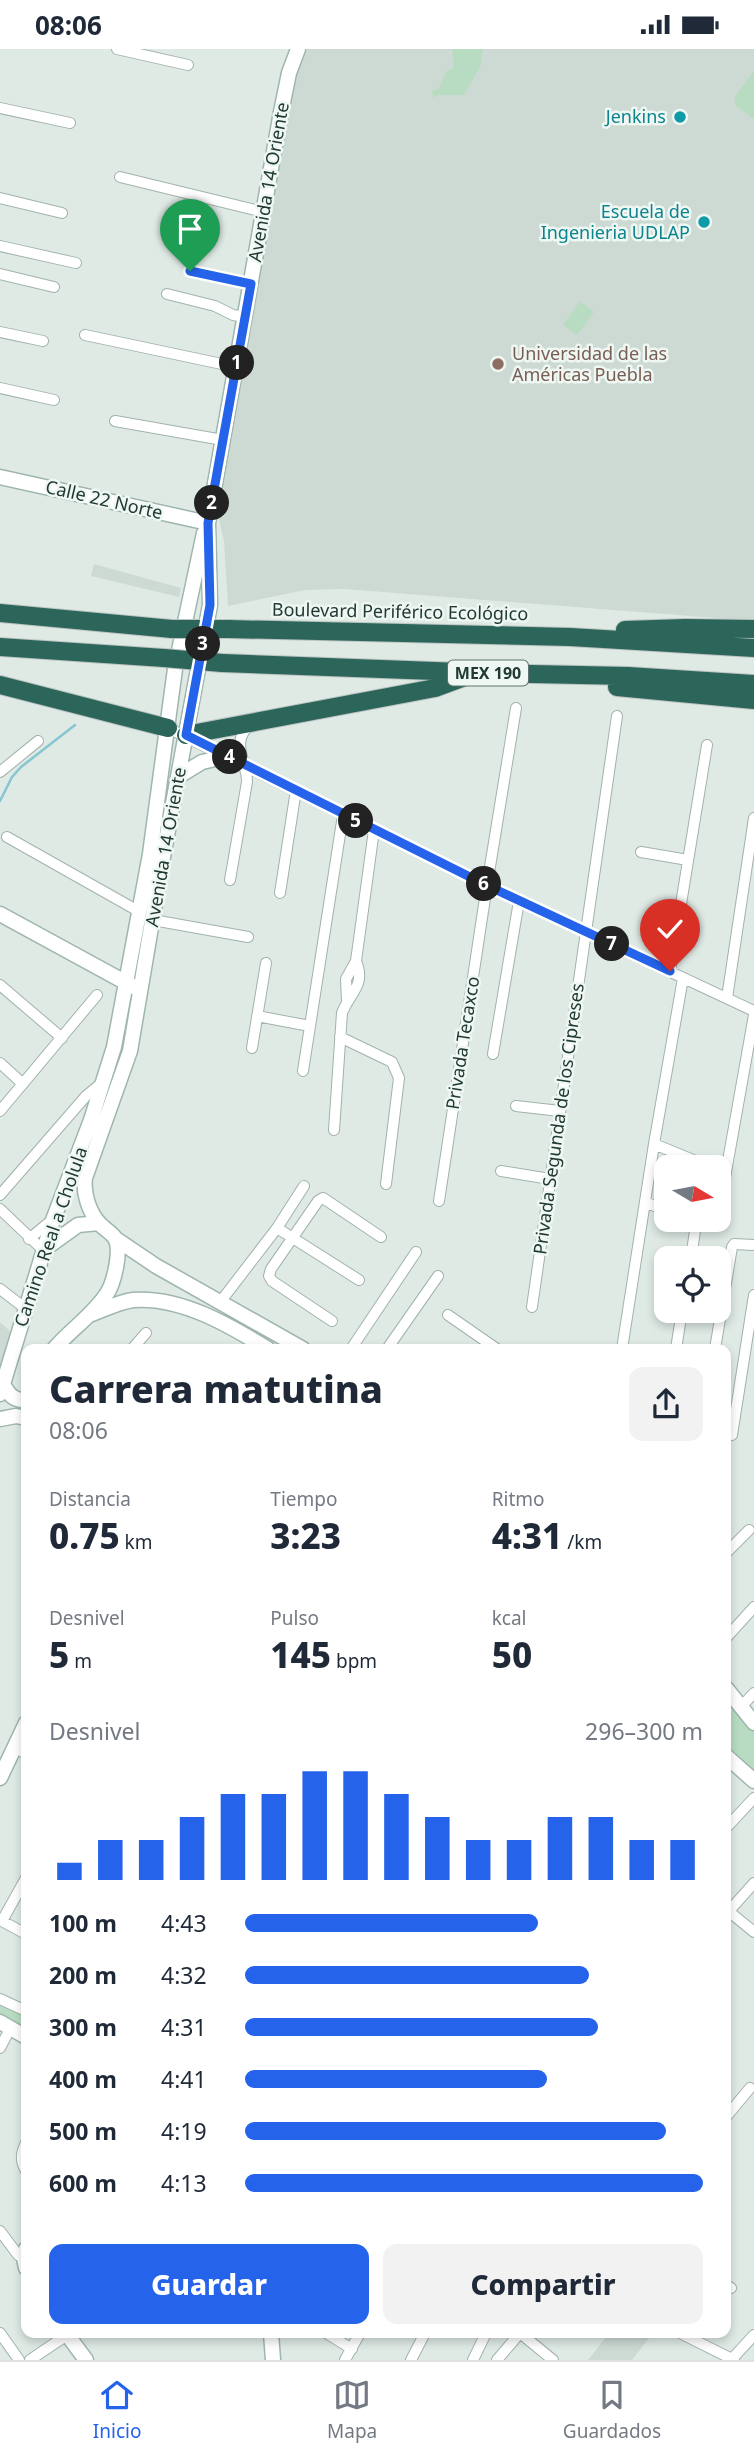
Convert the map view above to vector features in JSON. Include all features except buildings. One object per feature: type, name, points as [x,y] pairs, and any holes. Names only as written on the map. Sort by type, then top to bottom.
[{"type":"highway","name":"Boulevard Periférico Ecológico","points":[[0,613],[172,629],[570,637],[754,648]]},
{"type":"highway","name":"Boulevard Periférico Ecológico","points":[[570,637],[655,628],[754,629]]},
{"type":"highway","name":"MEX 190","points":[[0,647],[222,663],[615,676],[754,684]]},
{"type":"highway","points":[[186,735],[435,688],[481,673],[549,682],[754,700]]},
{"type":"highway","points":[[0,684],[168,727]]},
{"type":"main road","name":"Avenida 14 Oriente","points":[[97,1123],[130,1051],[153,920],[168,727],[183,626],[196,562],[208,523],[289,73],[298,49]]},
{"type":"main road","name":"Calle 22 Norte","points":[[0,477],[208,523]]},
{"type":"main road","name":"Avenida 14 Oriente","points":[[97,1123],[140,912],[178,776],[186,735],[210,605],[208,523]]},
{"type":"main road","points":[[178,776],[202,762],[229,756]]},
{"type":"main road","points":[[0,914],[141,991]]},
{"type":"main road","points":[[97,1123],[85,1182],[86,1194],[99,1223],[116,1239],[156,1266],[294,1344]]},
{"type":"main road","name":"Camino Real a Cholula","points":[[2,1389],[53,1220],[97,1123]]},
{"type":"main road","points":[[43,1251],[78,1225],[99,1223]]},
{"type":"main road","points":[[64,1344],[113,1285],[116,1239]]},
{"type":"main road","points":[[90,1314],[129,1301],[151,1300],[184,1307],[234,1328],[260,1344]]},
{"type":"main road","points":[[2,1389],[21,1401]]},
{"type":"main road","points":[[0,1419],[21,1417]]},
{"type":"main road","points":[[731,1695],[754,1723]]},
{"type":"main road","points":[[0,1778],[21,1750]]},
{"type":"main road","points":[[731,1760],[754,1781]]},
{"type":"main road","points":[[5,2025],[21,2034]]},
{"type":"main road","points":[[69,2338],[86,2360]]},
{"type":"main road","points":[[271,2338],[273,2360]]},
{"type":"street","points":[[117,49],[188,65]]},
{"type":"street","points":[[0,108],[70,123]]},
{"type":"street","points":[[120,177],[264,212]]},
{"type":"street","points":[[0,198],[62,213]]},
{"type":"street","points":[[0,246],[76,263]]},
{"type":"street","points":[[190,271],[251,284]]},
{"type":"street","points":[[0,274],[54,287]]},
{"type":"street","points":[[167,293],[245,317]]},
{"type":"street","points":[[0,332],[43,341]]},
{"type":"street","points":[[85,335],[236,367]]},
{"type":"street","points":[[0,388],[54,400]]},
{"type":"street","points":[[115,421],[223,440]]},
{"type":"street","name":"Privada Tecaxco","points":[[439,1201],[486,885],[516,708]]},
{"type":"street","name":"Privada Segunda de los Cipreses","points":[[532,1307],[617,716]]},
{"type":"street","points":[[230,880],[247,782],[239,745],[242,733],[251,723]]},
{"type":"street","points":[[168,727],[486,885],[754,1013],[729,1155]]},
{"type":"street","points":[[0,772],[4,762],[38,741]]},
{"type":"street","points":[[670,971],[707,745]]},
{"type":"street","points":[[280,893],[296,790]]},
{"type":"street","points":[[303,1071],[343,815]]},
{"type":"street","points":[[727,999],[754,818]]},
{"type":"street","points":[[334,1130],[342,1013],[360,980],[356,961],[374,830]]},
{"type":"street","points":[[7,837],[140,912]]},
{"type":"street","points":[[641,852],[688,860]]},
{"type":"street","points":[[493,1054],[519,901]]},
{"type":"street","points":[[153,920],[248,937]]},
{"type":"street","points":[[252,1048],[266,963]]},
{"type":"street","points":[[623,1344],[683,978]]},
{"type":"street","points":[[0,985],[62,1038]]},
{"type":"street","points":[[0,1111],[97,995]]},
{"type":"street","points":[[257,1016],[310,1025]]},
{"type":"street","points":[[340,1037],[392,1062],[397,1069],[399,1078],[386,1184]]},
{"type":"street","points":[[0,1063],[23,1084]]},
{"type":"street","points":[[0,1195],[86,1096],[104,1080]]},
{"type":"street","points":[[516,1106],[560,1111]]},
{"type":"street","points":[[654,1144],[681,1155]]},
{"type":"street","points":[[501,1171],[550,1179]]},
{"type":"street","points":[[221,1301],[277,1229],[304,1186]]},
{"type":"street","points":[[332,1321],[272,1281],[269,1276],[271,1269],[318,1201],[323,1198],[381,1237]]},
{"type":"street","points":[[645,1202],[654,1206]]},
{"type":"street","points":[[0,1209],[43,1251]]},
{"type":"street","points":[[29,1239],[53,1220]]},
{"type":"street","points":[[277,1229],[359,1280]]},
{"type":"street","points":[[716,1344],[732,1247],[734,1244],[754,1245]]},
{"type":"street","points":[[354,1344],[416,1252]]},
{"type":"street","points":[[390,1344],[438,1276]]},
{"type":"street","points":[[0,1289],[26,1309]]},
{"type":"street","points":[[732,1435],[754,1294]]},
{"type":"street","points":[[449,1315],[490,1344]]},
{"type":"street","points":[[677,1344],[680,1323]]},
{"type":"street","points":[[136,1344],[146,1333]]},
{"type":"street","points":[[731,1546],[749,1530]]},
{"type":"street","points":[[731,1632],[754,1607]]},
{"type":"street","points":[[741,1707],[754,1693]]},
{"type":"street","points":[[731,1823],[754,1798]]},
{"type":"street","points":[[731,1907],[754,1882]]},
{"type":"street","points":[[21,1887],[1,1921],[21,1931]]},
{"type":"street","points":[[731,1913],[754,1932]]},
{"type":"street","points":[[0,1999],[21,2009]]},
{"type":"street","points":[[0,2048],[5,2025]]},
{"type":"street","points":[[731,2111],[750,2088]]},
{"type":"street","points":[[0,2231],[21,2257]]},
{"type":"street","points":[[0,2333],[19,2360]]},
{"type":"street","points":[[690,2338],[733,2359],[754,2335]]},
{"type":"street","points":[[30,2360],[60,2338]]},
{"type":"street","points":[[334,2338],[352,2349]]},
{"type":"street","points":[[345,2360],[358,2338]]},
{"type":"street","points":[[411,2360],[422,2338]]},
{"type":"street","points":[[474,2360],[484,2338]]},
{"type":"street","points":[[497,2360],[516,2338]]},
{"type":"street","points":[[526,2338],[553,2360]]},
{"type":"shaded area","name":"Universidad de las Américas Puebla","points":[[303,49],[754,49],[754,621],[344,589],[305,590],[228,606],[224,541],[217,511],[273,183],[294,75]]},
{"type":"shaded area","points":[[94,564],[181,588],[179,597],[91,576]]},
{"type":"shaded area","points":[[0,1322],[13,1334],[0,1374]]},
{"type":"shaded area","points":[[605,2338],[649,2338],[632,2360],[588,2360]]},
{"type":"green space","points":[[452,49],[483,49],[480,67],[464,95],[438,95],[433,98],[432,91],[439,88],[446,72],[454,67]]},
{"type":"green space","points":[[754,71],[754,119],[736,106],[734,98]]},
{"type":"green space","points":[[580,301],[594,312],[577,335],[563,325]]},
{"type":"green space","points":[[731,1699],[754,1726],[754,1774],[731,1754]]},
{"type":"green space","points":[[0,2005],[21,2015],[21,2029],[0,2019]]},
{"type":"waterway","points":[[0,801],[12,777],[21,767],[75,725]]},
{"type":"place","name":"Jenkins","points":[[680,117]]},
{"type":"place","name":"Escuela de Ingenieria UDLAP","points":[[704,222]]},
{"type":"place","name":"Universidad de las Américas Puebla","points":[[498,364]]},
{"type":"route","points":[[190,271],[251,284],[208,523],[210,605],[186,735],[486,885],[670,971]]}]
